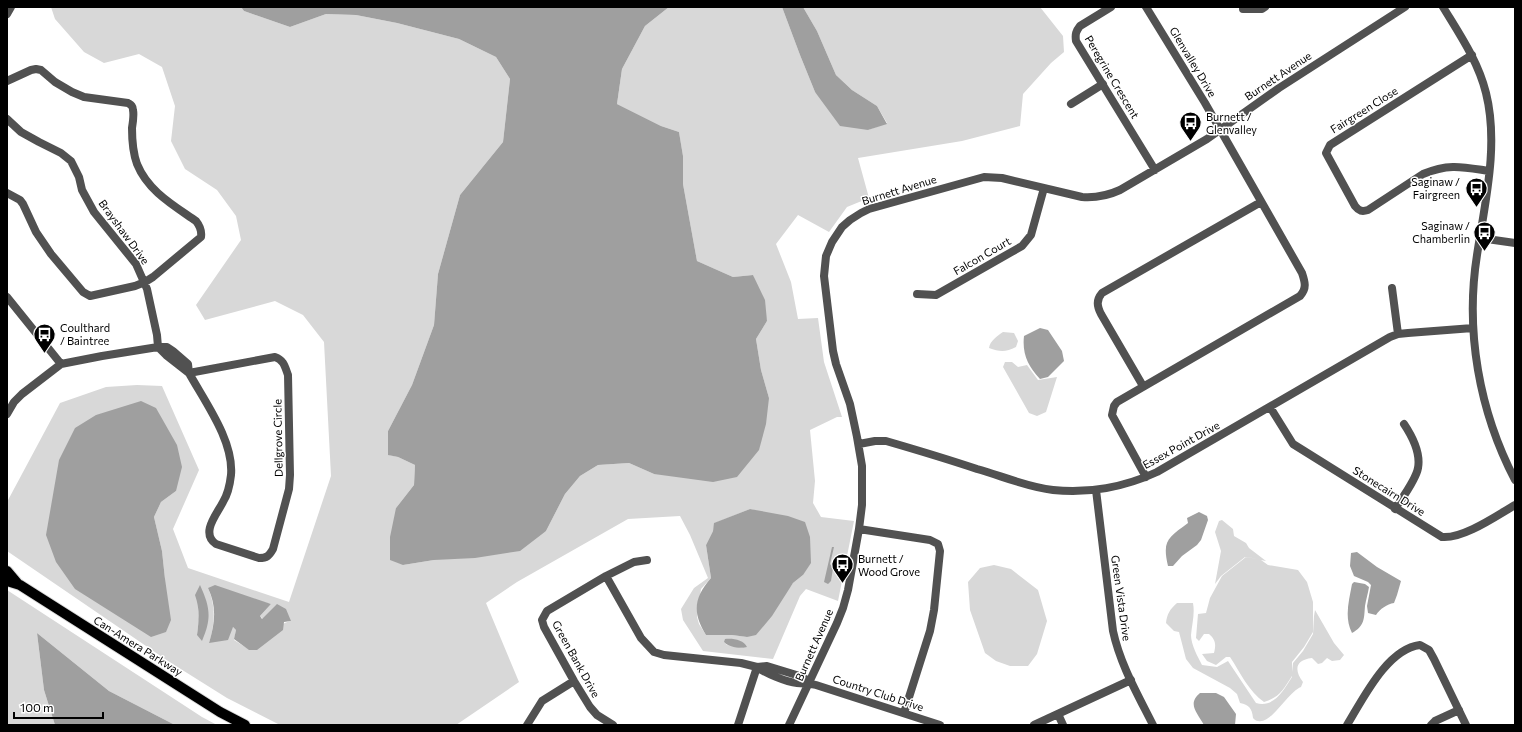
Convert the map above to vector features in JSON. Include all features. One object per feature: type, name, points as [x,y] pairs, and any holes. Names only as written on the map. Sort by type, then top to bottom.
[{"type":"main road","name":"Can-Amera Parkway","points":[[7,571],[20,585],[220,712],[245,725]]},
{"type":"main road","name":"Can-Amera Parkway","points":[[7,581],[20,585]]},
{"type":"street","points":[[7,14],[11,7]]},
{"type":"street","name":"Peregrine Crescent","points":[[1111,7],[1080,26],[1075,35],[1076,40],[1155,170]]},
{"type":"street","name":"Glenvalley Drive","points":[[1143,386],[1300,296],[1305,291],[1302,273],[1220,130],[1146,7]]},
{"type":"street","points":[[1243,9],[1262,9],[1265,7]]},
{"type":"street","name":"Burnett Avenue","points":[[788,725],[810,683],[837,623],[848,590],[860,529],[862,483],[858,444],[850,404],[836,364],[824,276],[826,256],[835,237],[850,220],[869,209],[984,177],[1002,178],[1082,197],[1103,196],[1120,190],[1220,130],[1298,75],[1405,7]]},
{"type":"street","points":[[1443,7],[1472,55],[1487,94],[1492,142],[1474,279],[1473,328],[1476,359],[1484,402],[1498,443],[1515,480]]},
{"type":"street","name":"Fairgreen Close","points":[[1472,55],[1330,145],[1326,153],[1355,206],[1358,210],[1363,211],[1368,210],[1423,174],[1441,167],[1454,166],[1489,172]]},
{"type":"street","points":[[7,81],[31,70],[41,70],[55,82],[84,97],[128,103],[131,105],[134,109],[132,130],[133,146],[137,163],[142,174],[148,183],[160,195],[200,225],[202,231],[201,237],[145,282],[135,286],[90,296],[86,294],[51,254],[36,232],[20,200],[7,193]]},
{"type":"street","points":[[1071,104],[1103,84]]},
{"type":"street","name":"Brayshaw Drive","points":[[7,119],[21,132],[61,153],[71,161],[79,178],[82,190],[94,212],[136,264],[145,282],[157,335],[158,347]]},
{"type":"street","name":"Falcon Court","points":[[917,294],[936,295],[1022,246],[1031,235],[1044,188]]},
{"type":"street","points":[[1146,477],[1112,415],[1114,406],[1117,402],[1143,386],[1101,314],[1097,302],[1099,296],[1261,202]]},
{"type":"street","points":[[1480,238],[1515,243]]},
{"type":"street","points":[[1392,288],[1398,334]]},
{"type":"street","points":[[7,297],[61,364]]},
{"type":"street","name":"Essex Point Drive","points":[[858,444],[886,441],[1019,482],[1053,490],[1096,490],[1112,487],[1146,477],[1398,334],[1473,328]]},
{"type":"street","points":[[7,414],[14,402],[22,394],[61,364],[158,347]]},
{"type":"street","name":"Dellgrove Circle","points":[[158,347],[166,355],[189,372],[219,427],[228,449],[231,464],[229,489],[209,528],[209,536],[216,544],[258,558],[264,558],[269,555],[273,549],[289,489],[288,375],[284,363],[275,357],[189,372]]},
{"type":"street","name":"Stonecairn Drive","points":[[1270,407],[1293,444],[1442,537],[1448,538],[1460,535],[1515,505]]},
{"type":"street","points":[[1395,509],[1416,475],[1418,468],[1418,455],[1413,437],[1404,424]]},
{"type":"street","name":"Green Vista Drive","points":[[1096,490],[1113,631],[1120,654],[1131,680],[1153,725]]},
{"type":"street","points":[[860,529],[930,540],[938,544],[940,551],[934,610],[930,631],[904,713]]},
{"type":"street","name":"Green Bank Drive","points":[[613,725],[597,715],[590,707],[544,627],[542,620],[547,611],[606,576],[634,562],[647,560]]},
{"type":"street","name":"Country Club Drive","points":[[606,576],[641,638],[654,652],[664,655],[741,663],[757,667],[765,673],[797,684],[810,683],[940,725]]},
{"type":"street","points":[[1347,725],[1378,677],[1388,665],[1395,657],[1415,646],[1424,647],[1429,650],[1466,725]]},
{"type":"street","points":[[738,725],[757,667]]},
{"type":"street","points":[[1034,725],[1131,680]]},
{"type":"street","points":[[526,725],[542,701],[574,681]]},
{"type":"street","points":[[1431,725],[1435,721],[1459,710]]},
{"type":"street","points":[[1058,714],[1063,725]]},
{"type":"shaded area","points":[[51,7],[241,7],[244,11],[290,27],[326,14],[356,15],[397,23],[459,39],[496,57],[510,79],[503,142],[460,195],[438,274],[434,325],[412,385],[388,431],[389,455],[398,457],[415,465],[414,485],[396,508],[403,565],[434,560],[546,531],[565,494],[580,476],[598,465],[629,463],[654,474],[769,398],[761,370],[756,339],[767,321],[753,275],[733,277],[697,261],[683,184],[683,156],[679,132],[661,126],[617,104],[622,69],[645,26],[669,7],[782,7],[815,92],[868,130],[887,123],[877,106],[852,90],[836,75],[817,31],[803,7],[1040,7],[1063,36],[1064,52],[1051,63],[1023,94],[1020,126],[962,141],[858,158],[869,198],[847,207],[829,232],[798,215],[776,244],[791,282],[798,319],[818,318],[824,362],[842,417],[837,417],[810,430],[815,481],[813,503],[821,517],[854,521],[838,601],[806,589],[800,596],[773,659],[703,651],[683,620],[681,609],[694,588],[708,578],[690,535],[680,516],[628,519],[517,582],[486,603],[519,682],[456,725],[280,725],[227,698],[168,661],[7,551],[7,502],[60,403],[106,387],[137,385],[162,386],[199,470],[173,529],[188,568],[289,602],[331,476],[324,342],[303,315],[275,301],[205,320],[196,305],[241,240],[236,216],[217,190],[185,169],[171,141],[175,106],[162,67],[139,54],[104,63],[84,52],[55,19]],"holes":[[[59,460],[176,491],[161,502],[154,517],[162,551],[165,579]],[[750,509],[766,513],[803,575],[793,583],[782,598],[747,637],[732,635],[706,635],[699,624],[697,617],[701,589],[711,578],[706,545],[715,523]],[[208,588],[271,604],[260,616],[263,619],[291,621],[285,623],[261,645],[250,650],[234,640],[236,630],[233,627],[209,643],[214,615]],[[198,604],[206,631],[197,634],[199,619]],[[724,642],[741,642],[743,648],[727,645]]]},
{"type":"shaded area","points":[[241,7],[669,7],[645,26],[622,69],[617,104],[661,126],[679,132],[683,156],[683,184],[697,261],[733,277],[753,275],[765,300],[767,321],[756,339],[761,370],[769,398],[766,424],[759,450],[737,477],[713,482],[654,474],[629,463],[598,465],[580,476],[565,494],[546,531],[520,551],[475,558],[434,560],[403,565],[390,560],[390,537],[396,508],[414,485],[415,465],[398,457],[388,455],[388,431],[412,385],[434,325],[438,274],[460,195],[503,142],[510,79],[496,57],[459,39],[397,23],[356,15],[326,14],[290,27],[244,11]]},
{"type":"shaded area","points":[[782,7],[803,7],[817,31],[836,75],[852,90],[877,106],[887,124],[868,130],[840,126],[815,92]]},
{"type":"shaded area","points":[[1040,328],[1048,330],[1062,351],[1064,361],[1048,377],[1040,379],[1029,364],[1025,354],[1024,336]]},
{"type":"shaded area","points":[[1003,332],[1014,333],[1018,341],[1016,347],[1003,351],[989,348],[992,341]]},
{"type":"shaded area","points":[[1005,362],[1012,362],[1018,367],[1027,365],[1038,380],[1057,377],[1046,412],[1037,416],[1029,413],[1003,367]]},
{"type":"shaded area","points":[[141,401],[156,408],[177,445],[182,467],[176,491],[161,502],[154,517],[162,551],[171,620],[166,632],[151,637],[75,589],[56,562],[46,535],[59,460],[75,428],[96,415]]},
{"type":"shaded area","points":[[750,509],[788,516],[805,522],[810,537],[811,563],[803,575],[793,583],[772,616],[756,635],[747,637],[732,635],[706,635],[698,619],[697,605],[701,592],[711,578],[706,545],[713,531],[714,523]]},
{"type":"shaded area","points":[[1199,512],[1207,516],[1208,520],[1201,540],[1197,545],[1182,556],[1173,566],[1168,566],[1166,545],[1168,540],[1188,523],[1187,518]]},
{"type":"shaded area","points":[[1222,520],[1233,529],[1234,536],[1246,543],[1249,548],[1266,561],[1261,560],[1268,565],[1298,570],[1307,582],[1313,602],[1313,632],[1304,647],[1292,662],[1292,672],[1293,663],[1303,651],[1313,634],[1315,610],[1334,643],[1344,655],[1340,660],[1332,661],[1327,658],[1322,663],[1318,664],[1312,658],[1306,659],[1299,663],[1297,670],[1303,682],[1301,687],[1296,690],[1274,713],[1263,721],[1257,721],[1253,718],[1250,708],[1240,703],[1237,694],[1230,688],[1193,668],[1186,659],[1179,632],[1174,631],[1166,623],[1169,612],[1177,603],[1193,603],[1194,615],[1191,639],[1202,665],[1217,667],[1228,661],[1256,703],[1262,704],[1273,701],[1281,693],[1292,677],[1278,695],[1264,702],[1249,687],[1230,657],[1226,657],[1216,665],[1207,661],[1202,654],[1214,653],[1215,645],[1213,638],[1209,634],[1204,634],[1199,641],[1196,638],[1198,614],[1206,613],[1210,598],[1222,576],[1246,557],[1221,576],[1215,584],[1221,551],[1215,532],[1219,521]]},
{"type":"shaded area","points":[[832,547],[834,547],[830,564],[833,568],[831,581],[828,584],[824,582]]},
{"type":"shaded area","points":[[1357,552],[1377,567],[1401,581],[1394,603],[1384,607],[1376,615],[1368,613],[1367,606],[1371,585],[1368,582],[1354,576],[1350,566],[1351,553]]},
{"type":"shaded area","points":[[994,565],[1011,569],[1038,590],[1047,621],[1037,654],[1028,666],[1010,666],[996,661],[985,653],[970,610],[968,582],[980,568]]},
{"type":"shaded area","points":[[1354,582],[1365,584],[1369,587],[1362,625],[1352,633],[1348,621],[1348,609],[1352,584]]},
{"type":"shaded area","points":[[200,585],[208,606],[207,626],[202,641],[197,635],[199,615],[195,595]]},
{"type":"shaded area","points":[[215,585],[271,604],[260,616],[262,619],[277,604],[286,609],[291,621],[284,622],[283,630],[257,650],[249,650],[234,639],[236,630],[233,627],[228,640],[209,643],[214,622],[214,608],[208,588]]},
{"type":"shaded area","points":[[7,590],[202,717],[217,725],[175,725],[109,691],[37,633],[44,690],[55,725],[7,725]]},
{"type":"shaded area","points":[[37,633],[109,691],[175,725],[55,725],[44,690]]},
{"type":"shaded area","points":[[725,639],[738,640],[747,647],[741,648],[731,646],[724,642]]},
{"type":"shaded area","points":[[1200,693],[1216,693],[1224,697],[1236,714],[1235,725],[1204,725],[1194,708],[1194,701]]},
{"type":"place","name":"Burnett / Glenvalley","points":[[1191,142]]},
{"type":"place","name":"Saginaw / Fairgreen","points":[[1476,208]]},
{"type":"place","name":"Saginaw / Chamberlin","points":[[1485,252]]},
{"type":"place","name":"Coulthard / Baintree","points":[[45,354]]},
{"type":"place","name":"Burnett / Wood Grove","points":[[842,584]]}]
